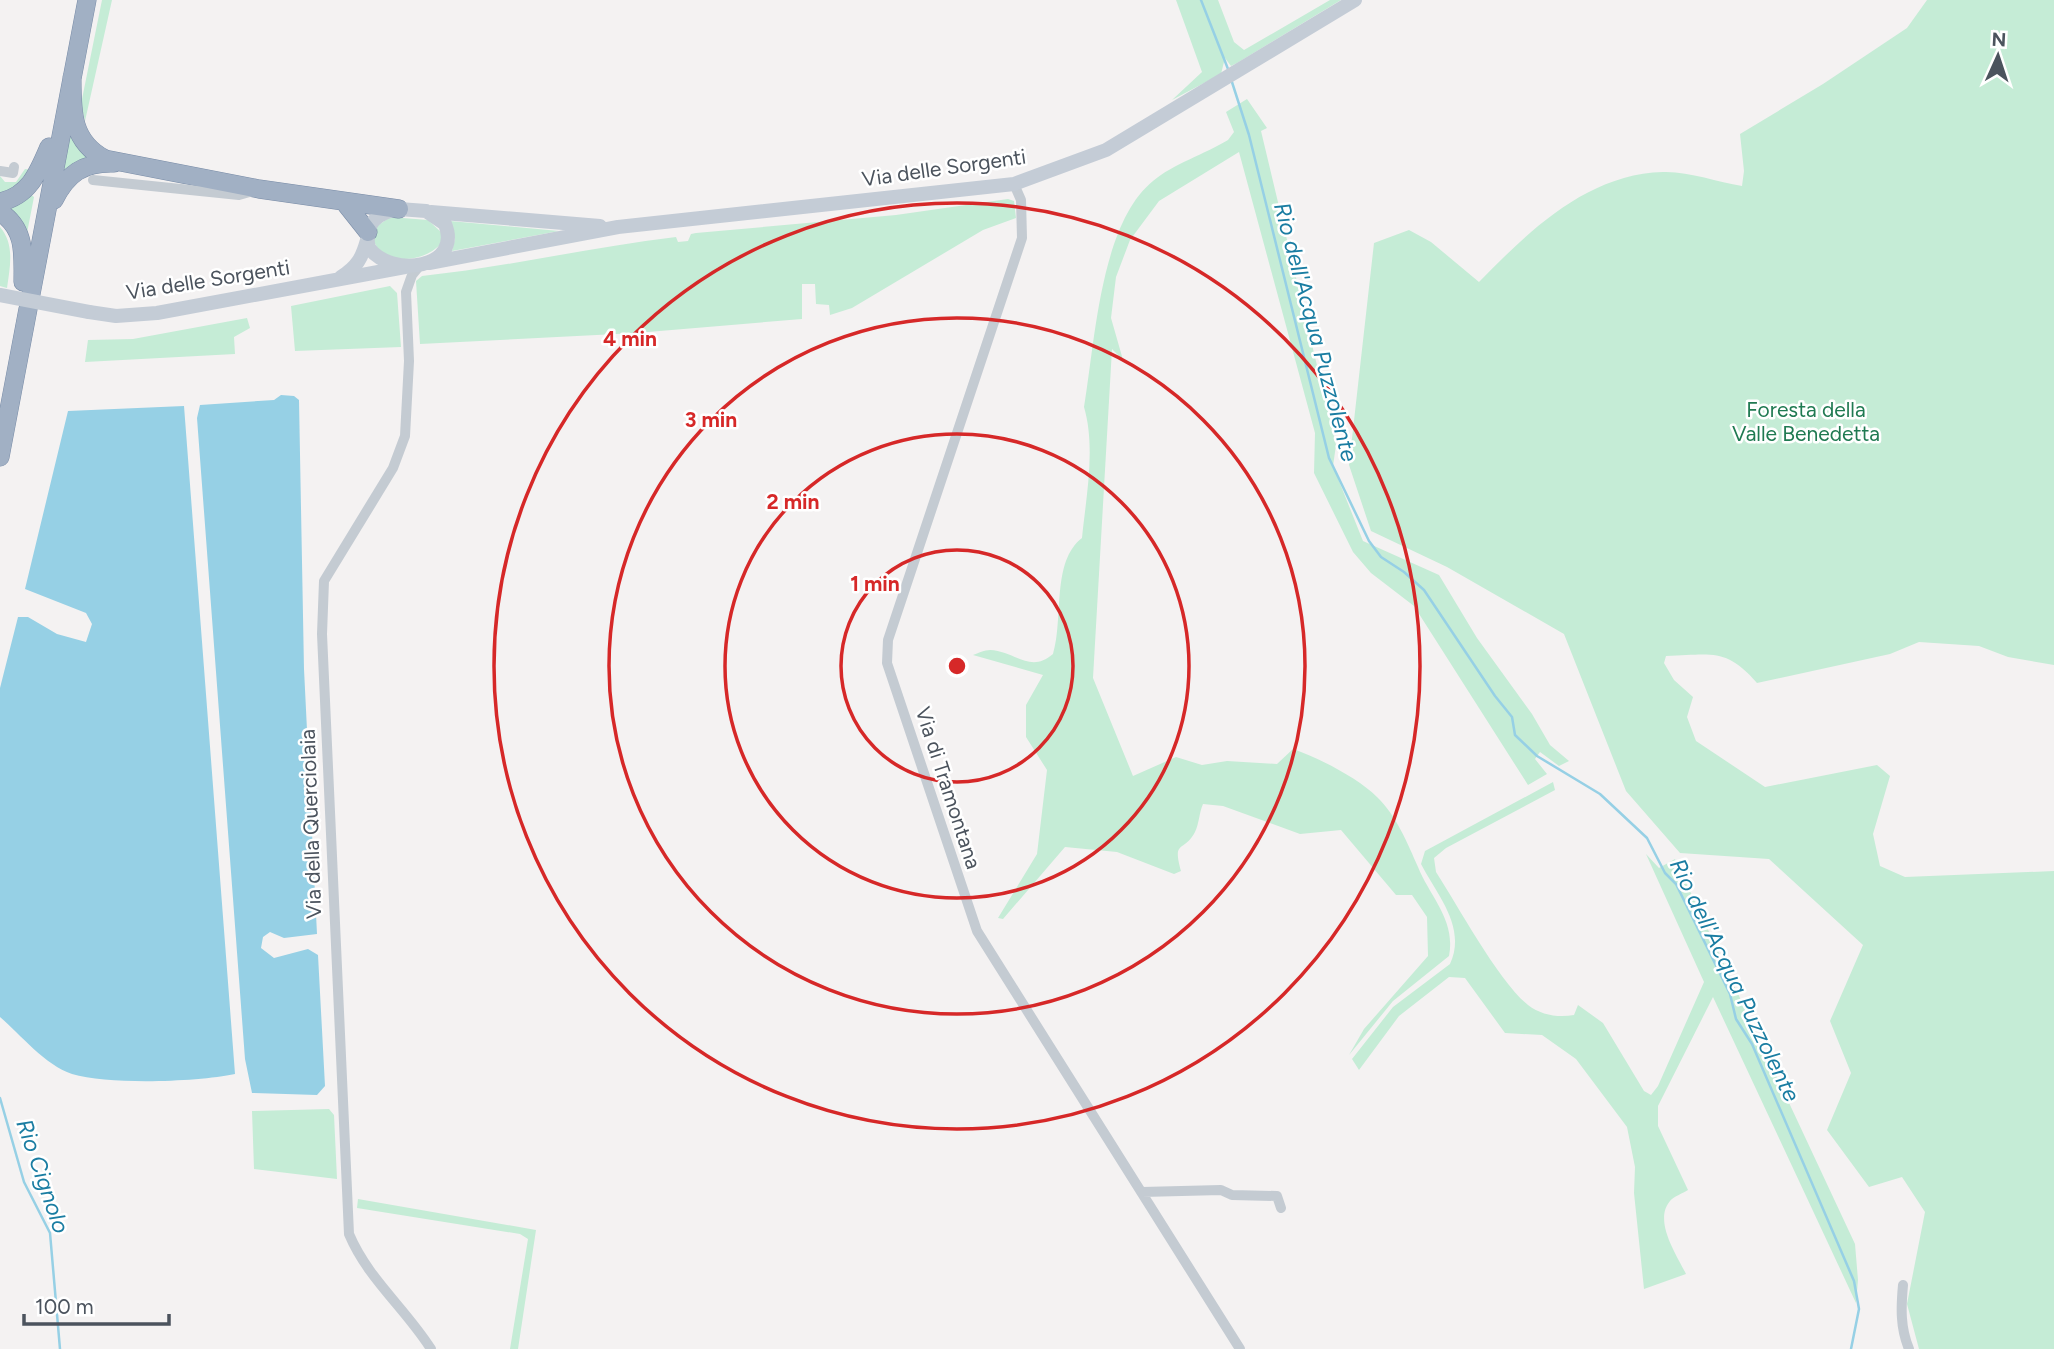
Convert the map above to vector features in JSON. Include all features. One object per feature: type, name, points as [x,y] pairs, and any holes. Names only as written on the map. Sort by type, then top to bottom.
[{"type":"highway","points":[[0,457],[24,297],[76,0]]},
{"type":"highway","points":[[0,405],[24,297],[47,213],[87,0]]},
{"type":"highway","points":[[72,77],[72,112],[80,136],[95,153],[118,163]]},
{"type":"highway","points":[[0,202],[17,197],[32,183],[49,147]]},
{"type":"highway","points":[[47,213],[63,184],[77,170],[96,163],[118,163],[259,190],[345,204],[399,209]]},
{"type":"highway","points":[[345,204],[367,236]]},
{"type":"highway","points":[[0,212],[19,232],[23,252],[24,297]]},
{"type":"main road","name":"Via delle Sorgenti","points":[[0,295],[116,316],[157,313],[618,227],[1014,184],[1106,150],[1355,0]]},
{"type":"main road","name":"Via delle Sorgenti","points":[[399,209],[618,227]]},
{"type":"main road","points":[[340,278],[354,269],[362,257],[367,236],[381,213],[399,209]]},
{"type":"main road","points":[[425,263],[446,247],[448,234],[445,224],[426,211]]},
{"type":"main road","points":[[367,236],[369,248],[379,260],[405,267]]},
{"type":"street","points":[[0,171],[13,173],[14,167]]},
{"type":"street","points":[[93,180],[240,195],[259,190]]},
{"type":"street","name":"Via di Tramontana","points":[[1014,184],[1021,200],[1021,238],[888,639],[887,663],[977,931],[1240,1349]]},
{"type":"street","points":[[406,292],[412,275],[425,263]]},
{"type":"street","points":[[383,271],[398,277],[406,292]]},
{"type":"street","name":"Via della Querciolaia","points":[[406,292],[409,361],[405,436],[393,468],[324,581],[322,634],[349,1234],[359,1258],[375,1281],[419,1331],[430,1349]]},
{"type":"street","points":[[1142,1192],[1221,1190],[1232,1195],[1277,1196],[1281,1208]]},
{"type":"street","points":[[1903,1285],[1900,1311],[1909,1349]]},
{"type":"green space","points":[[102,0],[112,0],[85,121],[81,104]]},
{"type":"green space","points":[[1176,0],[1218,0],[1234,42],[1244,50],[1330,0],[1341,0],[1231,66],[1225,58],[1221,74],[1172,100],[1202,72]]},
{"type":"green space","name":"Foresta della Valle Benedetta","points":[[1927,0],[2054,0],[2054,665],[2008,657],[1979,646],[1919,642],[1890,654],[1757,683],[1736,663],[1717,656],[1666,656],[1664,663],[1674,680],[1693,697],[1687,717],[1696,741],[1765,787],[1877,765],[1890,776],[1873,834],[1880,866],[1905,877],[2054,871],[2054,1349],[1919,1349],[1907,1304],[1925,1212],[1902,1177],[1869,1187],[1827,1130],[1851,1073],[1830,1021],[1863,945],[1769,859],[1680,853],[1626,791],[1564,634],[1447,567],[1371,531],[1349,465],[1374,243],[1409,230],[1431,242],[1479,282],[1539,225],[1585,194],[1609,183],[1635,175],[1673,172],[1742,186],[1744,171],[1740,134],[1823,84],[1907,28]]},
{"type":"green space","points":[[1247,99],[1267,128],[1261,131],[1336,445],[1333,466],[1363,541],[1439,575],[1477,638],[1532,714],[1550,745],[1569,761],[1559,766],[1540,752],[1535,759],[1547,774],[1528,785],[1414,606],[1371,573],[1353,552],[1314,473],[1315,433],[1239,152],[1159,201],[1130,240],[1116,277],[1111,318],[1123,360],[1112,349],[1093,678],[1133,776],[1176,757],[1202,765],[1227,761],[1277,764],[1293,749],[1349,776],[1369,790],[1390,812],[1441,909],[1449,931],[1449,956],[1393,1001],[1349,1055],[1364,1029],[1428,956],[1427,917],[1412,895],[1396,895],[1341,830],[1300,834],[1223,806],[1203,804],[1195,832],[1179,850],[1181,871],[1174,874],[1117,852],[1065,847],[1003,919],[998,918],[1037,854],[1047,770],[1026,737],[1026,705],[1043,675],[973,655],[990,650],[1037,662],[1053,654],[1062,576],[1072,548],[1082,538],[1090,456],[1084,407],[1103,286],[1121,225],[1135,200],[1153,181],[1179,164],[1228,140],[1234,132],[1226,112]]},
{"type":"green space","points":[[71,130],[92,158],[66,171],[62,166]]},
{"type":"green space","points":[[25,169],[33,170],[21,188],[0,198],[0,176],[5,182],[16,182]]},
{"type":"green space","points":[[29,193],[34,197],[27,233],[5,207]]},
{"type":"green space","points":[[1008,199],[1014,201],[1016,218],[983,230],[852,308],[830,315],[829,305],[816,304],[815,284],[802,284],[802,319],[636,333],[420,344],[416,281],[422,276],[644,241],[676,237],[678,242],[688,241],[691,234],[696,233],[896,215]]},
{"type":"green space","points":[[390,217],[428,220],[442,233],[442,243],[429,253],[414,258],[382,256],[373,240],[376,227]]},
{"type":"green space","points":[[450,221],[559,231],[452,251],[455,239]]},
{"type":"green space","points":[[0,227],[10,248],[7,288],[0,286]]},
{"type":"green space","points":[[390,286],[397,293],[401,347],[295,351],[291,306]]},
{"type":"green space","points":[[247,318],[250,328],[234,337],[235,354],[85,362],[88,340],[133,339]]},
{"type":"green space","points":[[1553,782],[1555,790],[1446,848],[1434,858],[1436,872],[1479,943],[1517,994],[1528,1005],[1544,1013],[1556,1016],[1574,1015],[1578,1005],[1603,1023],[1644,1091],[1651,1095],[1658,1086],[1704,982],[1646,854],[1659,868],[1675,859],[1855,1244],[1858,1280],[1856,1303],[1713,997],[1658,1106],[1658,1126],[1688,1190],[1670,1201],[1664,1218],[1668,1238],[1686,1274],[1644,1289],[1634,1193],[1635,1167],[1627,1127],[1576,1059],[1542,1035],[1505,1033],[1465,978],[1449,977],[1399,1016],[1359,1070],[1352,1059],[1393,1007],[1450,964],[1455,937],[1453,924],[1421,864],[1425,851]]},
{"type":"green space","points":[[329,1109],[334,1115],[337,1179],[254,1169],[252,1111]]},
{"type":"green space","points":[[358,1199],[536,1230],[518,1349],[510,1349],[528,1239],[520,1234],[357,1208]]},
{"type":"water","points":[[281,395],[294,396],[299,400],[304,669],[317,934],[284,938],[270,932],[263,937],[261,948],[274,958],[308,949],[318,955],[325,1086],[317,1095],[252,1093],[245,1059],[197,418],[200,405],[274,400]]},
{"type":"water","points":[[184,406],[235,1074],[199,1079],[108,1080],[62,1070],[34,1049],[0,1017],[0,688],[18,617],[28,617],[57,634],[86,642],[92,624],[86,613],[25,589],[68,411]]},
{"type":"waterway","name":"Rio dell'Acqua Puzzolente","points":[[1201,0],[1228,69]]},
{"type":"waterway","name":"Rio dell'Acqua Puzzolente","points":[[1231,79],[1249,135],[1329,458],[1369,541],[1381,557],[1404,572],[1424,590],[1512,717],[1515,735],[1537,756],[1600,794],[1647,838],[1665,873],[1676,884],[1730,994],[1736,1019],[1752,1044],[1854,1281],[1859,1309],[1851,1349]]},
{"type":"waterway","name":"Rio Cignolo","points":[[0,1098],[24,1182],[50,1233],[60,1349]]}]
